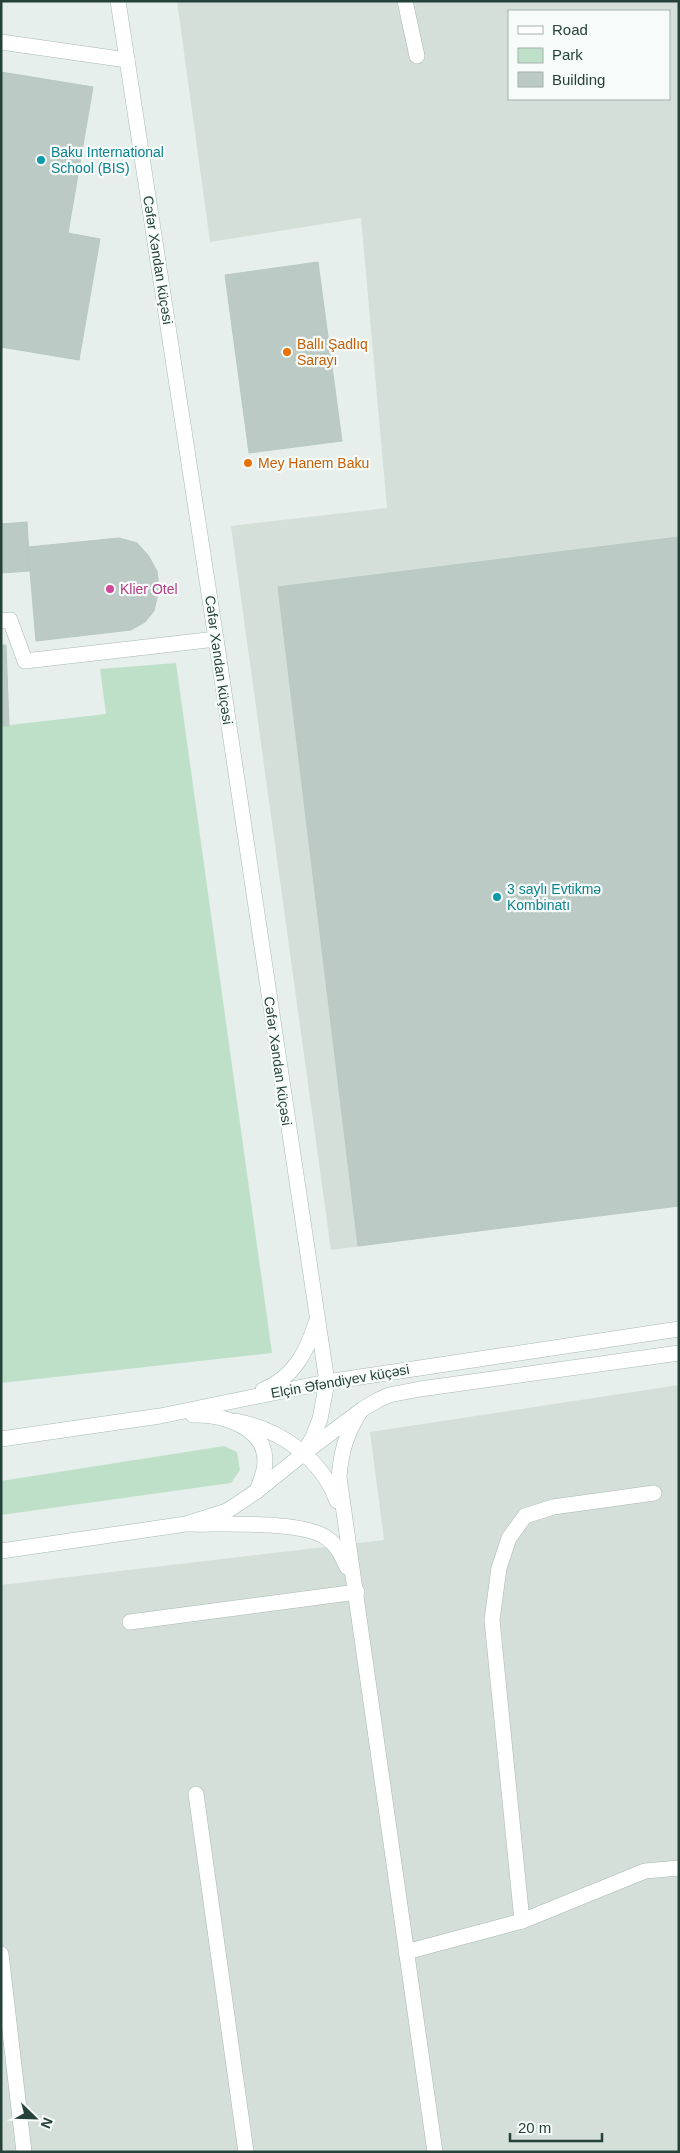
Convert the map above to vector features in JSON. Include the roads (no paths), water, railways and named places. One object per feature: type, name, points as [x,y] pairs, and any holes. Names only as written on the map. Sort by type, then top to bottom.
[{"type":"main road","name":"Cəfər Xəndan küçəsi","points":[[118,1],[216,639],[316,1320],[327,1382]]},
{"type":"main road","points":[[405,1],[417,56]]},
{"type":"main road","points":[[1,42],[127,60]]},
{"type":"main road","points":[[1,620],[10,620],[25,661],[216,639]]},
{"type":"main road","points":[[234,1401],[272,1387],[286,1378],[305,1352],[316,1320]]},
{"type":"main road","name":"Elçin Əfəndiyev küçəsi","points":[[1,1439],[160,1416],[327,1382],[679,1329]]},
{"type":"main road","name":"Elçin Əfəndiyev küçəsi","points":[[186,1524],[227,1511],[257,1491],[363,1408],[389,1395],[412,1390],[679,1353]]},
{"type":"main road","points":[[303,1454],[313,1437],[320,1419],[327,1382]]},
{"type":"main road","points":[[363,1408],[352,1425],[341,1458],[339,1478],[357,1592],[435,2152]]},
{"type":"main road","points":[[160,1416],[201,1414],[229,1420],[268,1431],[294,1445],[325,1476],[345,1521]]},
{"type":"main road","points":[[229,1420],[247,1429],[263,1449],[265,1461],[263,1476],[257,1491]]},
{"type":"main road","points":[[522,1922],[492,1620],[500,1568],[506,1546],[509,1538],[525,1516],[554,1507],[654,1493]]},
{"type":"main road","points":[[1,1550],[186,1524],[282,1527],[311,1530],[328,1538],[340,1552],[357,1592]]},
{"type":"main road","points":[[130,1622],[357,1592]]},
{"type":"main road","points":[[196,1794],[246,2152]]},
{"type":"main road","points":[[406,1952],[522,1922],[645,1871],[679,1868]]},
{"type":"main road","points":[[1,1954],[24,2152]]},
{"type":"place","name":"Baku International School (BIS)","points":[[41,160]]},
{"type":"place","name":"Ballı Şadlıq Sarayı","points":[[287,352]]},
{"type":"place","name":"Mey Hanem Baku","points":[[248,463]]},
{"type":"place","name":"Klier Otel","points":[[110,589]]},
{"type":"place","name":"3 saylı Evtikmə Kombinatı","points":[[497,897]]}]
